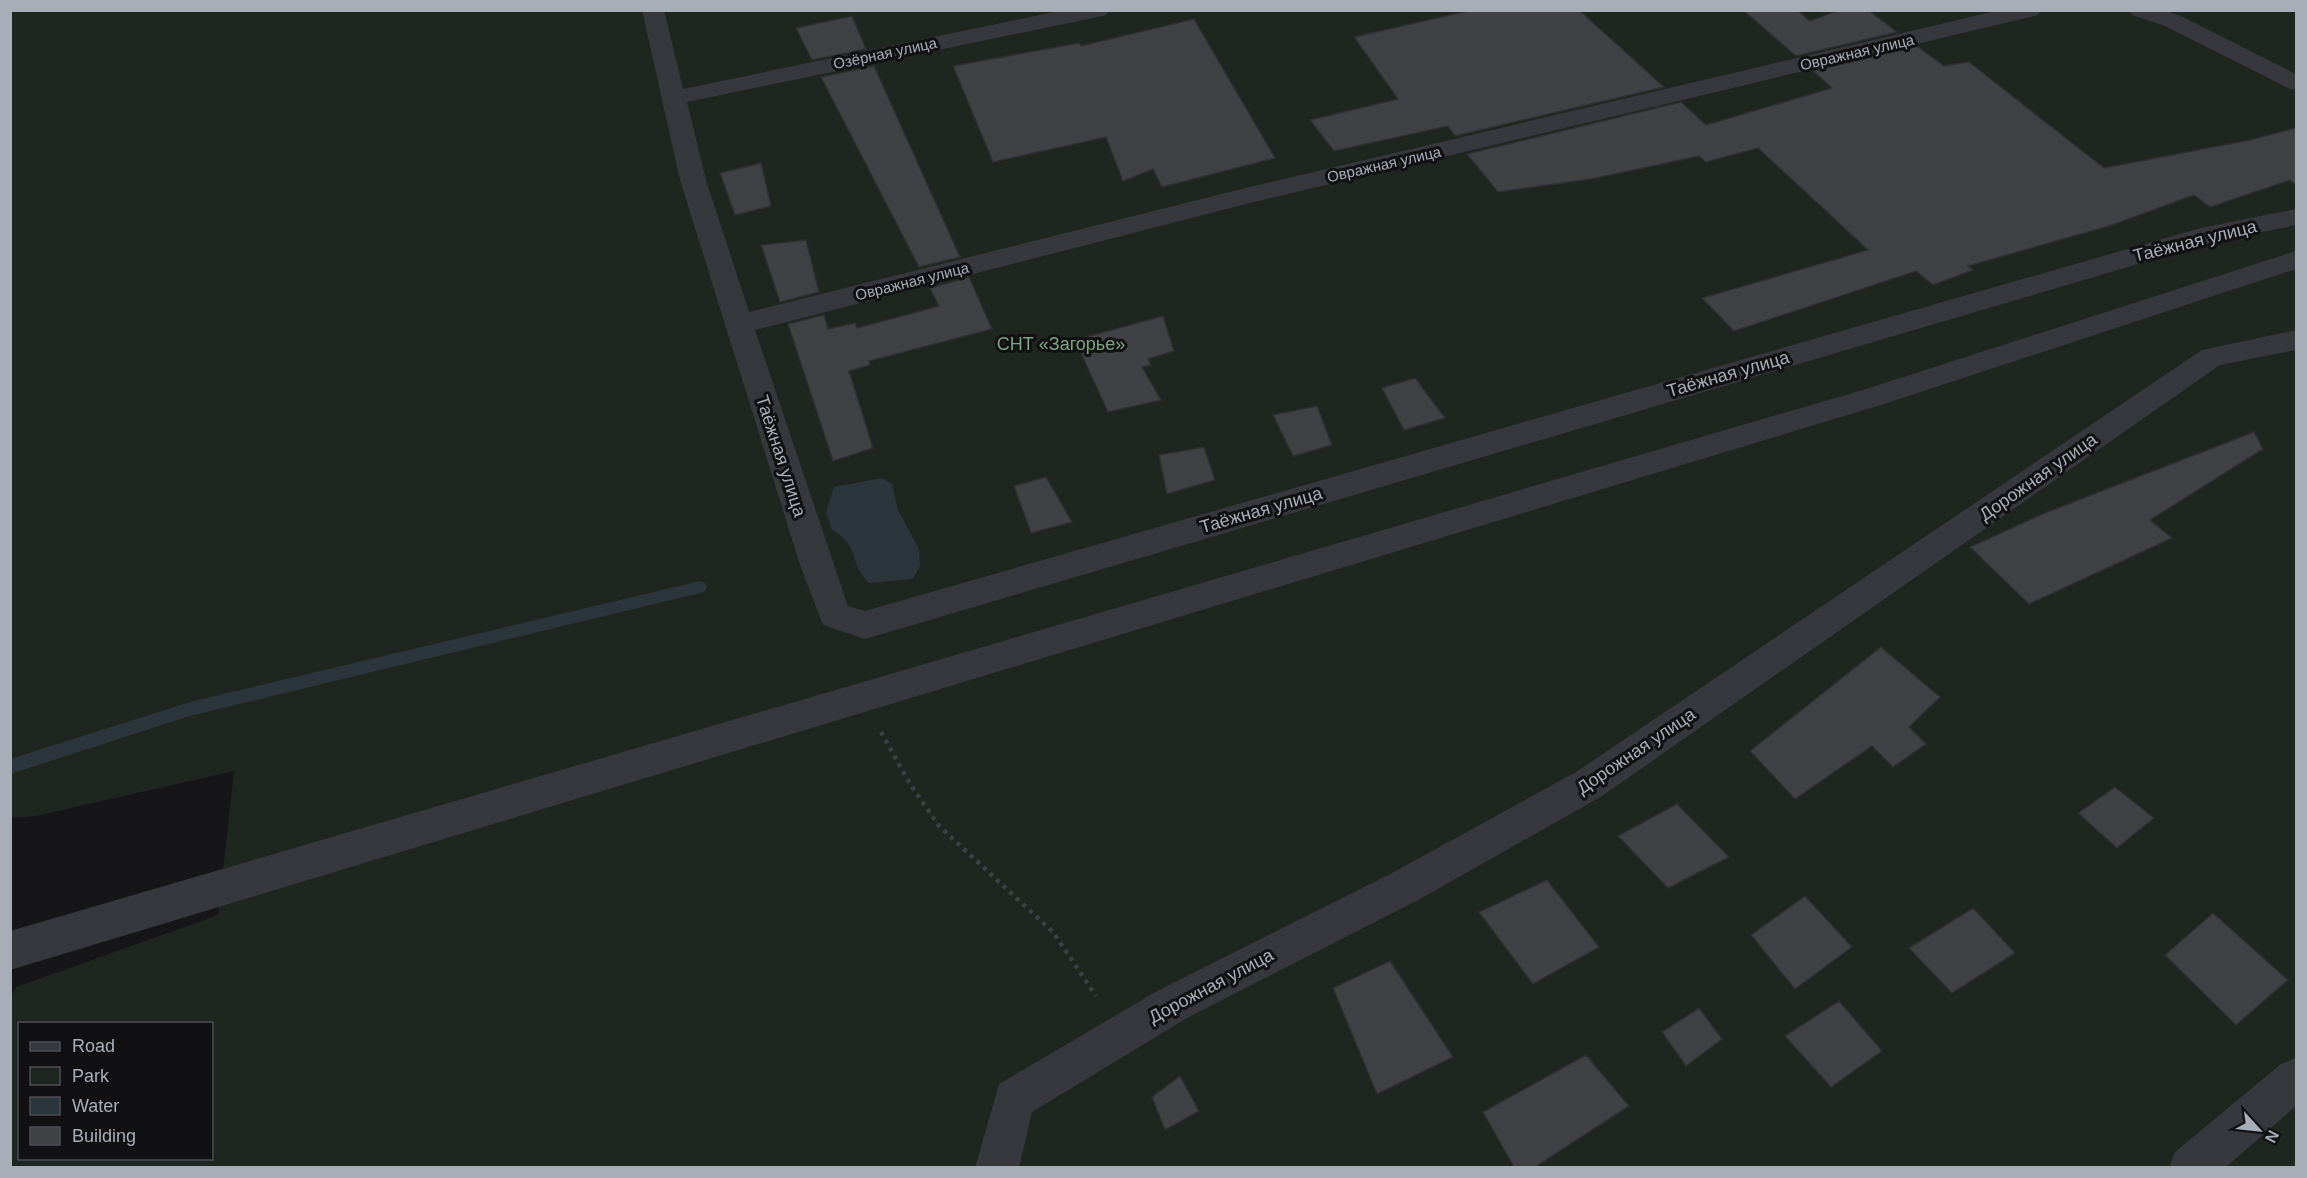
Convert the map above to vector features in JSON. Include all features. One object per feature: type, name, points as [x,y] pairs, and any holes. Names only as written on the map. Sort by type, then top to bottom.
[{"type":"street","name":"Таёжная улица","points":[[653,10],[693,180],[816,565],[835,615],[865,625],[2211,234],[2296,217]]},
{"type":"street","name":"Озёрная улица","points":[[674,98],[1098,10]]},
{"type":"street","name":"Овражная улица","points":[[739,324],[1246,196],[2030,10]]},
{"type":"street","points":[[2140,10],[2173,21],[2296,83]]},
{"type":"street","points":[[10,951],[1874,397],[2296,260]]},
{"type":"street","name":"Дорожная улица","points":[[997,1167],[1014,1099],[1173,1004],[1406,886],[1589,784],[2211,357],[2296,340]]},
{"type":"street","points":[[2191,1167],[2296,1079]]},
{"type":"path","points":[[862,698],[910,784],[939,826],[1053,932],[1089,983],[1118,1037]]},
{"type":"green space","name":"СНТ «Загорье»","points":[[11,11],[2296,11],[2296,1167],[11,1167],[10,998],[16,987],[218,915],[234,771],[36,816],[11,818]]},
{"type":"water","points":[[882,478],[892,484],[898,510],[919,549],[920,566],[913,579],[869,583],[858,568],[847,542],[832,530],[826,512],[834,487]]},
{"type":"building","points":[[1472,10],[1579,10],[1664,87],[1455,136],[1448,126],[1334,151],[1310,120],[1398,99],[1354,37]]},
{"type":"building","points":[[1743,10],[1797,10],[1810,21],[1840,10],[1868,10],[1897,32],[1796,56]]},
{"type":"building","points":[[852,16],[866,49],[812,60],[796,28]]},
{"type":"building","points":[[1194,19],[1275,158],[1162,187],[1153,169],[1123,181],[1106,137],[993,162],[953,66],[1079,43],[1081,46]]},
{"type":"building","points":[[1917,46],[1944,66],[1969,62],[2104,168],[2250,140],[2296,128],[2296,185],[2290,180],[2210,207],[2194,195],[2109,226],[1968,266],[1973,270],[1933,285],[1916,271],[1734,331],[1702,298],[1868,250],[1758,148],[1706,162],[1699,156],[1591,179],[1498,192],[1467,154],[1681,102],[1706,125],[1832,88],[1813,71]]},
{"type":"building","points":[[874,66],[960,257],[919,267],[821,77]]},
{"type":"building","points":[[761,163],[771,206],[735,215],[720,173]]},
{"type":"building","points":[[806,240],[819,292],[780,302],[761,245]]},
{"type":"building","points":[[969,277],[992,329],[869,361],[870,365],[849,371],[873,448],[833,461],[788,324],[824,315],[828,329],[855,323],[857,328],[939,306],[930,288]]},
{"type":"building","points":[[1163,316],[1174,351],[1148,359],[1151,365],[1142,367],[1161,400],[1108,412],[1075,340]]},
{"type":"building","points":[[1415,378],[1445,418],[1404,430],[1382,388]]},
{"type":"building","points":[[1317,406],[1332,445],[1293,456],[1273,415]]},
{"type":"building","points":[[2254,432],[2263,449],[2150,520],[2172,538],[2029,604],[1970,547],[2045,513]]},
{"type":"building","points":[[1204,447],[1215,480],[1167,494],[1159,455]]},
{"type":"building","points":[[1046,477],[1072,522],[1031,533],[1014,486]]},
{"type":"building","points":[[1881,647],[1940,697],[1909,727],[1926,744],[1893,767],[1872,746],[1795,799],[1750,751]]},
{"type":"building","points":[[2115,787],[2154,818],[2117,848],[2078,813]]},
{"type":"building","points":[[1677,804],[1729,857],[1668,888],[1618,836]]},
{"type":"building","points":[[1547,880],[1599,947],[1533,984],[1479,912]]},
{"type":"building","points":[[1805,896],[1852,947],[1795,989],[1751,935]]},
{"type":"building","points":[[1973,908],[2015,953],[1952,993],[1909,948]]},
{"type":"building","points":[[2213,913],[2288,980],[2236,1025],[2165,955]]},
{"type":"building","points":[[1390,961],[1453,1057],[1377,1094],[1333,988]]},
{"type":"building","points":[[1839,1001],[1882,1051],[1831,1087],[1785,1036]]},
{"type":"building","points":[[1699,1008],[1722,1039],[1686,1066],[1662,1032]]},
{"type":"building","points":[[1586,1055],[1629,1106],[1535,1167],[1514,1167],[1483,1112]]},
{"type":"building","points":[[1180,1076],[1199,1111],[1165,1130],[1152,1097]]},
{"type":"waterway","points":[[10,767],[190,709],[700,587]]}]
